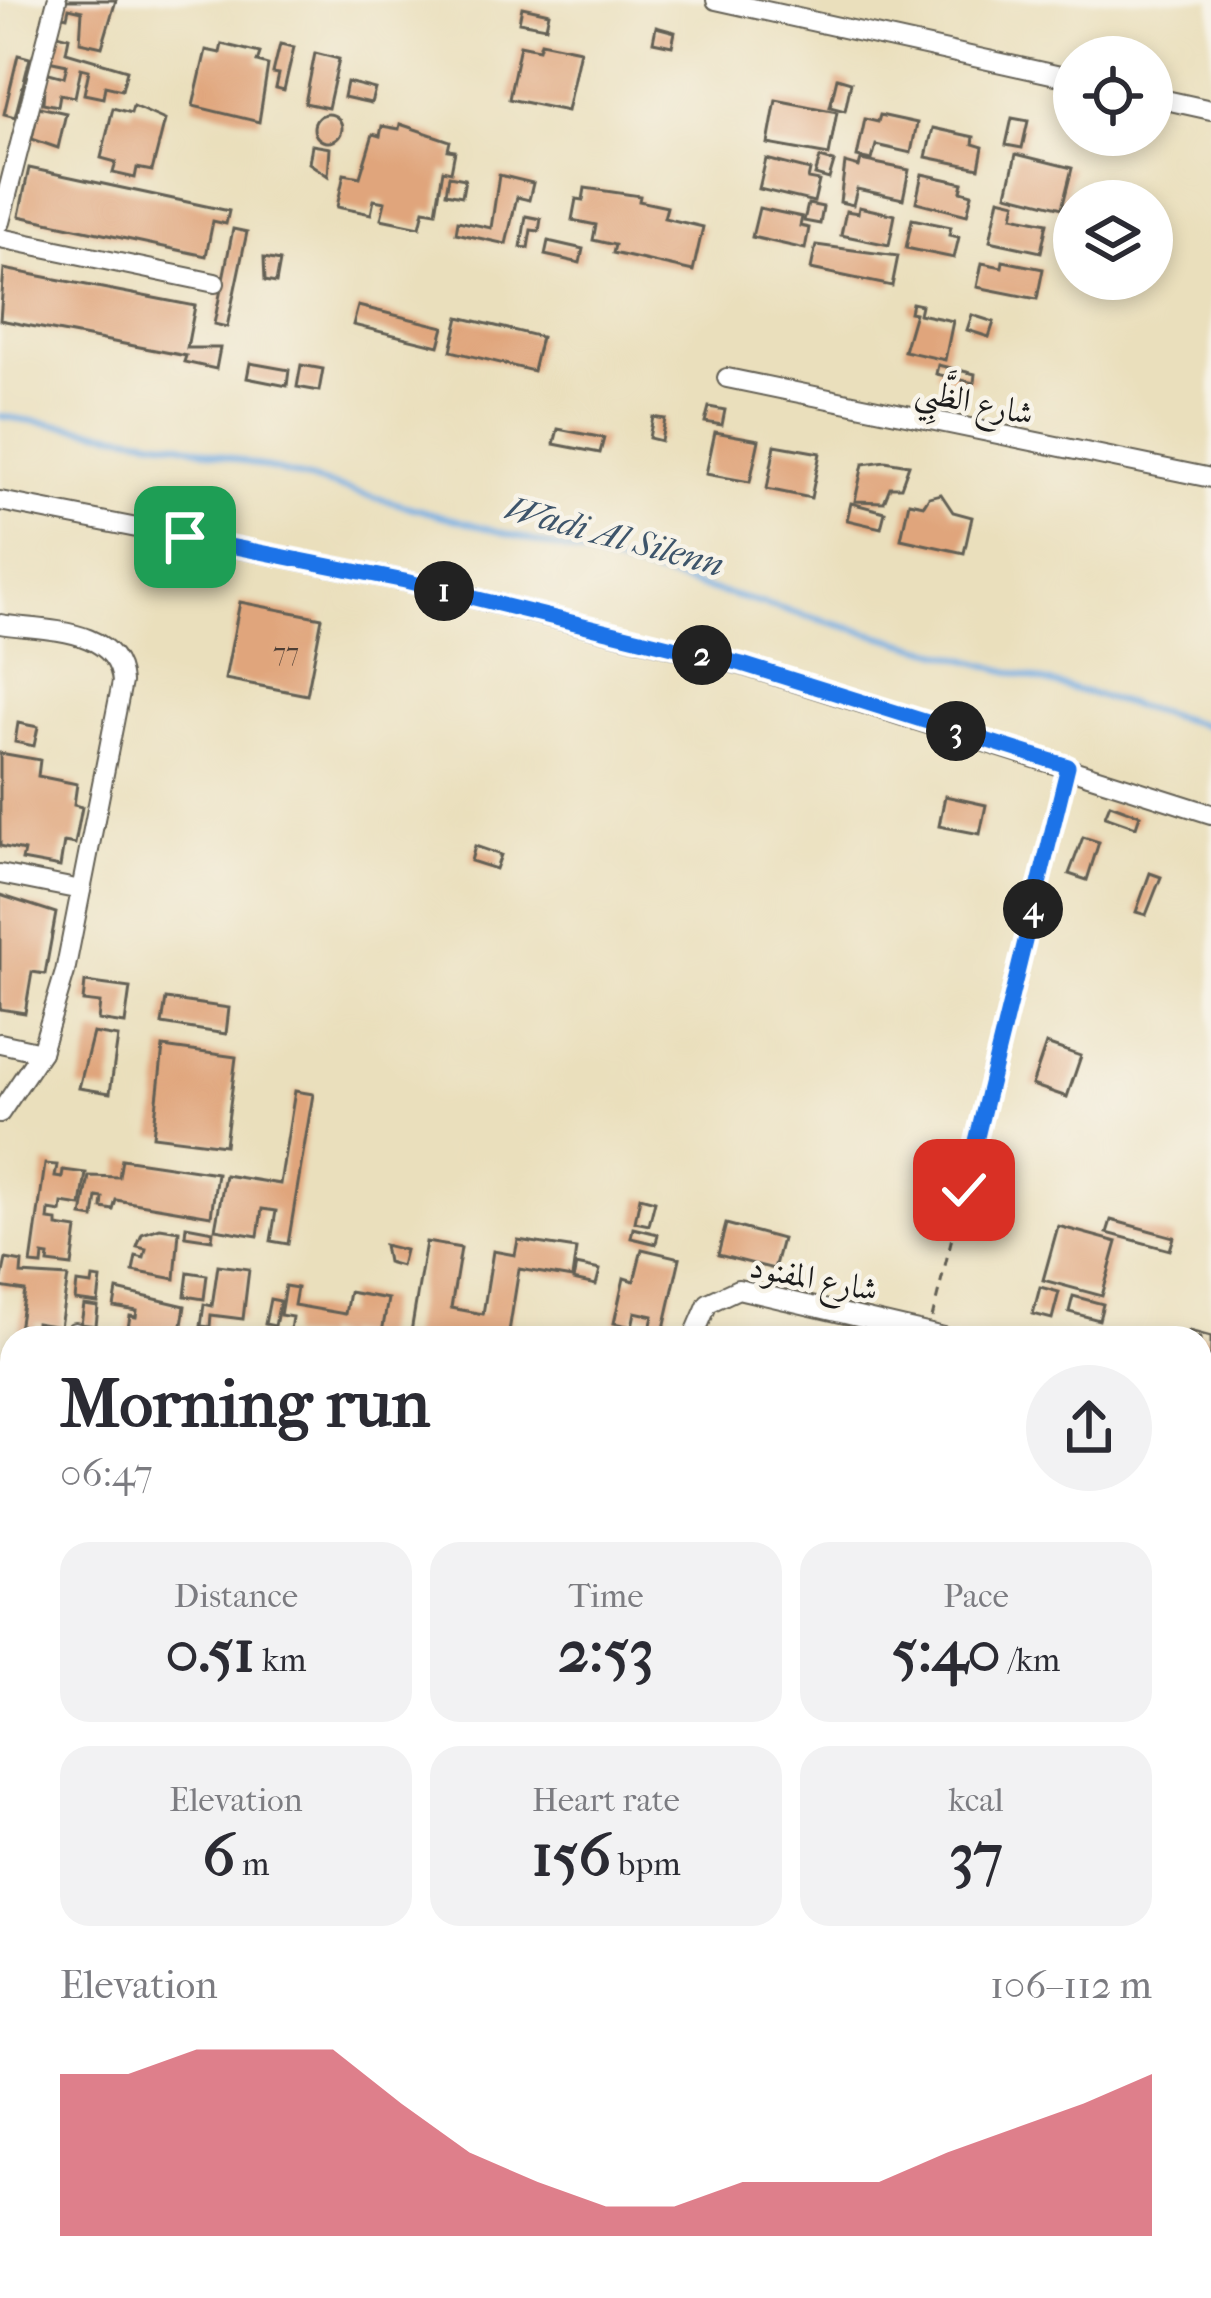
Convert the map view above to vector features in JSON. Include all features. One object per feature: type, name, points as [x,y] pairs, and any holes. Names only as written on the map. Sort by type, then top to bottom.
[{"type":"street","points":[[0,222],[57,0]]},
{"type":"street","points":[[716,0],[1053,75]]},
{"type":"street","points":[[1173,102],[1211,110]]},
{"type":"street","points":[[0,238],[215,283]]},
{"type":"street","name":"شارع الظَّبِي","points":[[727,378],[1211,478]]},
{"type":"street","points":[[0,501],[405,581],[724,660],[1211,814]]},
{"type":"street","points":[[0,624],[91,639],[108,648],[120,665],[121,690],[81,890],[40,1052],[0,1113]]},
{"type":"street","points":[[0,874],[81,890]]},
{"type":"street","points":[[0,1043],[40,1052]]},
{"type":"street","name":"شارع المفنود","points":[[698,1326],[708,1303],[738,1289],[902,1326]]},
{"type":"street","points":[[860,1326],[861,1316]]},
{"type":"path","points":[[940,1326],[1068,766]]},
{"type":"building","points":[[62,0],[116,0],[102,47],[80,42],[82,11],[69,8],[67,17],[58,15]]},
{"type":"building","points":[[522,7],[549,13],[546,27],[519,22]]},
{"type":"building","points":[[656,27],[675,32],[672,46],[653,42]]},
{"type":"building","points":[[54,33],[69,37],[66,52],[127,70],[122,90],[105,86],[103,98],[84,94],[89,70],[81,68],[75,97],[60,94],[58,106],[43,103],[45,72],[64,77],[67,65],[48,61]]},
{"type":"building","points":[[541,42],[580,50],[567,111],[509,99],[520,45],[539,49]]},
{"type":"building","points":[[222,44],[260,53],[257,62],[268,65],[259,122],[193,106],[206,50],[220,53]]},
{"type":"building","points":[[280,44],[294,47],[284,90],[276,88],[279,74],[273,73]]},
{"type":"building","points":[[315,53],[339,59],[328,108],[305,103]]},
{"type":"building","points":[[18,55],[30,58],[15,117],[4,114]]},
{"type":"building","points":[[837,78],[851,82],[845,111],[830,107]]},
{"type":"building","points":[[347,82],[375,89],[371,103],[344,97]]},
{"type":"building","points":[[776,100],[837,112],[829,155],[768,144]]},
{"type":"building","points":[[133,106],[165,120],[152,171],[137,168],[135,178],[113,173],[116,162],[101,158],[113,108],[131,113]]},
{"type":"building","points":[[39,107],[66,113],[58,148],[32,139]]},
{"type":"building","points":[[328,114],[338,118],[342,128],[338,138],[328,142],[318,138],[314,128],[318,118]]},
{"type":"building","points":[[880,115],[917,123],[911,153],[876,145],[872,160],[857,157],[865,119],[878,122]]},
{"type":"building","points":[[1012,118],[1028,121],[1022,148],[1006,145]]},
{"type":"building","points":[[400,124],[450,141],[448,150],[455,151],[451,172],[443,170],[436,212],[424,210],[420,227],[381,219],[385,202],[374,200],[371,214],[337,207],[344,174],[360,177],[373,134],[380,136],[382,126],[399,129]]},
{"type":"building","points":[[933,128],[974,137],[973,144],[983,147],[979,168],[926,157]]},
{"type":"building","points":[[312,145],[330,148],[328,176],[309,163]]},
{"type":"building","points":[[1016,154],[1072,168],[1069,180],[1053,180],[1053,206],[1007,194]]},
{"type":"building","points":[[820,158],[834,162],[829,179],[815,175]]},
{"type":"building","points":[[766,159],[810,170],[808,179],[819,181],[814,202],[759,189]]},
{"type":"building","points":[[861,160],[909,170],[903,199],[857,189],[853,205],[840,202],[845,163],[859,167]]},
{"type":"building","points":[[29,168],[229,211],[226,224],[213,221],[206,256],[19,216]]},
{"type":"building","points":[[922,174],[963,183],[961,191],[972,194],[967,215],[916,202]]},
{"type":"building","points":[[499,175],[533,183],[529,200],[517,197],[506,244],[456,233],[458,221],[491,228]]},
{"type":"building","points":[[449,176],[465,179],[462,196],[446,193]]},
{"type":"building","points":[[585,188],[640,196],[639,201],[667,207],[664,218],[703,227],[693,271],[613,253],[615,245],[593,240],[596,225],[572,220],[576,199],[583,200]]},
{"type":"building","points":[[999,198],[1016,202],[1013,216],[1047,223],[1041,252],[990,241]]},
{"type":"building","points":[[808,204],[823,207],[820,224],[804,221]]},
{"type":"building","points":[[859,207],[895,215],[889,245],[841,235],[846,211],[858,213]]},
{"type":"building","points":[[759,208],[802,217],[800,226],[809,228],[805,249],[752,237]]},
{"type":"building","points":[[526,216],[541,219],[539,231],[531,230],[528,248],[521,247]]},
{"type":"building","points":[[912,219],[951,227],[949,235],[959,237],[954,258],[906,248]]},
{"type":"building","points":[[233,229],[247,232],[227,327],[214,324]]},
{"type":"building","points":[[548,241],[583,249],[580,263],[545,255]]},
{"type":"building","points":[[816,245],[898,256],[892,286],[811,269]]},
{"type":"building","points":[[264,258],[280,261],[276,283],[265,281]]},
{"type":"building","points":[[1003,261],[1043,269],[1037,299],[977,287],[982,263],[1002,267]]},
{"type":"building","points":[[4,269],[195,306],[187,348],[220,348],[216,369],[184,362],[186,356],[0,320]]},
{"type":"building","points":[[912,303],[921,305],[919,314],[953,321],[945,360],[904,351],[915,313],[910,312]]},
{"type":"building","points":[[358,306],[444,327],[439,346],[353,325]]},
{"type":"building","points":[[972,315],[994,322],[989,337],[967,330]]},
{"type":"building","points":[[459,317],[541,337],[533,371],[451,351]]},
{"type":"building","points":[[250,363],[289,370],[287,386],[247,378]]},
{"type":"building","points":[[301,365],[323,369],[319,391],[297,387]]},
{"type":"building","points":[[938,365],[975,374],[974,383],[936,374]]},
{"type":"building","points":[[709,407],[725,410],[722,425],[705,422]]},
{"type":"building","points":[[653,417],[665,419],[661,441],[649,438]]},
{"type":"building","points":[[558,429],[604,438],[600,453],[554,444]]},
{"type":"building","points":[[715,432],[759,440],[750,482],[706,474]]},
{"type":"building","points":[[775,445],[820,453],[811,498],[767,489]]},
{"type":"building","points":[[863,464],[909,465],[901,487],[890,487],[884,502],[855,501]]},
{"type":"building","points":[[941,494],[953,512],[972,517],[964,553],[901,539],[909,502],[924,505],[929,497]]},
{"type":"building","points":[[851,503],[885,512],[881,528],[847,520]]},
{"type":"building","points":[[240,602],[322,618],[307,695],[225,679]]},
{"type":"building","points":[[18,723],[38,727],[34,746],[15,742]]},
{"type":"building","points":[[0,753],[40,760],[38,776],[77,784],[74,805],[82,807],[75,844],[64,842],[60,867],[22,860],[24,851],[0,846]]},
{"type":"building","points":[[945,796],[986,805],[980,834],[939,826]]},
{"type":"building","points":[[1110,804],[1140,815],[1136,827],[1105,816]]},
{"type":"building","points":[[1083,837],[1099,842],[1087,880],[1069,874]]},
{"type":"building","points":[[475,846],[501,855],[496,869],[471,861]]},
{"type":"building","points":[[1150,873],[1161,877],[1146,915],[1136,912]]},
{"type":"building","points":[[0,895],[56,913],[45,974],[32,972],[25,1013],[0,1009]]},
{"type":"building","points":[[85,982],[130,988],[125,1024],[98,1020],[100,1003],[83,1001]]},
{"type":"building","points":[[166,999],[229,1008],[226,1034],[162,1024]]},
{"type":"building","points":[[93,1033],[118,1037],[110,1093],[79,1088]]},
{"type":"building","points":[[1046,1044],[1081,1056],[1067,1097],[1032,1085]]},
{"type":"building","points":[[163,1047],[236,1057],[225,1145],[153,1136]]},
{"type":"building","points":[[295,1091],[313,1094],[288,1244],[271,1241],[276,1211],[262,1209],[258,1236],[215,1229],[225,1175],[280,1184]]},
{"type":"building","points":[[122,1159],[217,1173],[211,1216],[116,1200],[113,1210],[102,1208],[103,1198],[97,1197],[94,1218],[82,1216],[89,1176],[119,1177]]},
{"type":"building","points":[[45,1164],[57,1165],[55,1177],[62,1178],[63,1170],[86,1173],[81,1206],[62,1203],[61,1212],[49,1210],[48,1220],[77,1229],[72,1266],[48,1263],[49,1256],[43,1255],[42,1265],[31,1264]]},
{"type":"building","points":[[640,1197],[655,1201],[649,1225],[635,1222]]},
{"type":"building","points":[[1111,1220],[1174,1237],[1170,1250],[1107,1233]]},
{"type":"building","points":[[726,1224],[782,1239],[774,1269],[718,1255]]},
{"type":"building","points":[[186,1226],[213,1231],[212,1240],[185,1236]]},
{"type":"building","points":[[1058,1226],[1117,1242],[1102,1296],[1043,1280]]},
{"type":"building","points":[[160,1228],[179,1231],[175,1279],[133,1271],[136,1256],[144,1258],[146,1249],[137,1247],[142,1234]]},
{"type":"building","points":[[633,1228],[658,1234],[656,1244],[631,1238]]},
{"type":"building","points":[[518,1240],[576,1249],[572,1278],[519,1269],[510,1326],[412,1326],[426,1242],[461,1248],[451,1308],[483,1314],[493,1251],[515,1255]]},
{"type":"building","points":[[384,1245],[405,1250],[401,1266],[387,1262]]},
{"type":"building","points":[[642,1249],[680,1258],[665,1326],[651,1326],[653,1316],[635,1312],[632,1326],[614,1323],[624,1278],[634,1281]]},
{"type":"building","points":[[6,1259],[22,1262],[21,1274],[68,1277],[60,1326],[20,1326],[25,1291],[0,1287]]},
{"type":"building","points":[[218,1265],[249,1269],[243,1319],[211,1315],[210,1326],[201,1326],[204,1304],[212,1306]]},
{"type":"building","points":[[576,1265],[600,1270],[596,1285],[573,1280]]},
{"type":"building","points":[[188,1272],[207,1275],[204,1299],[185,1296]]},
{"type":"building","points":[[93,1278],[101,1279],[98,1303],[75,1300],[77,1283],[92,1285]]},
{"type":"building","points":[[285,1286],[297,1288],[294,1305],[345,1314],[349,1292],[388,1299],[383,1326],[291,1326],[292,1317],[280,1315]]},
{"type":"building","points":[[1040,1287],[1059,1292],[1052,1319],[1033,1314]]},
{"type":"building","points":[[117,1290],[185,1306],[182,1326],[128,1326],[137,1311],[114,1307]]},
{"type":"building","points":[[1073,1296],[1103,1304],[1099,1320],[1069,1312]]},
{"type":"building","points":[[270,1299],[280,1301],[275,1326],[265,1324]]},
{"type":"building","points":[[84,1305],[98,1307],[96,1326],[81,1324]]},
{"type":"waterway","name":"Wadi Al Silenn","points":[[0,416],[177,443],[1211,727]]},
{"type":"route","points":[[185,537],[405,581],[742,664],[1068,766],[964,1190]]}]
